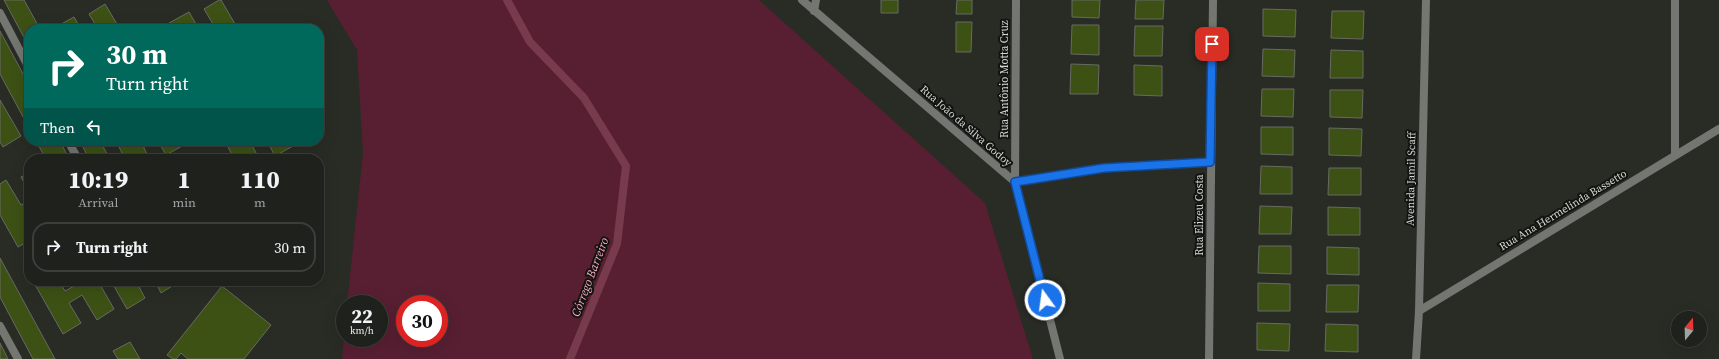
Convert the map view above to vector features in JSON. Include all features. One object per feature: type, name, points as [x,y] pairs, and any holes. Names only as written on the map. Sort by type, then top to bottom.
[{"type":"street","name":"Rua João da Silva Godoy","points":[[802,0],[1015,182],[1060,359]]},
{"type":"street","points":[[814,11],[816,0]]},
{"type":"street","name":"Rua Antônio Motta Cruz","points":[[1015,182],[1016,0]]},
{"type":"street","name":"Rua Elizeu Costa","points":[[1209,359],[1213,0]]},
{"type":"street","name":"Avenida Jamil Scaff","points":[[1416,359],[1419,311],[1426,0]]},
{"type":"street","points":[[1675,0],[1675,156]]},
{"type":"street","points":[[0,13],[24,59]]},
{"type":"street","name":"Rua Ana Hermelinda Bassetto","points":[[1419,311],[1719,129]]},
{"type":"street","points":[[1015,182],[1104,168],[1210,162]]},
{"type":"street","points":[[0,326],[18,359]]},
{"type":"shaded area","points":[[327,0],[759,0],[985,203],[1033,359],[342,359],[343,347],[388,347],[388,295],[348,295],[363,153],[357,50]]},
{"type":"building","points":[[4,0],[24,0],[37,24],[24,24],[24,38]]},
{"type":"building","points":[[221,0],[235,24],[213,24],[204,9]]},
{"type":"building","points":[[881,0],[898,0],[898,13],[881,13]]},
{"type":"building","points":[[957,0],[972,0],[972,14],[956,14]]},
{"type":"building","points":[[1072,0],[1100,0],[1099,18],[1072,17]]},
{"type":"building","points":[[1136,0],[1164,0],[1163,19],[1135,19]]},
{"type":"building","points":[[105,4],[117,24],[95,24],[89,14]]},
{"type":"building","points":[[1263,9],[1296,10],[1295,37],[1263,36]]},
{"type":"building","points":[[1332,11],[1364,11],[1363,39],[1331,38]]},
{"type":"building","points":[[189,12],[196,24],[170,24]]},
{"type":"building","points":[[74,17],[78,24],[61,24]]},
{"type":"building","points":[[956,22],[972,22],[971,52],[956,52]]},
{"type":"building","points":[[1072,25],[1099,25],[1099,55],[1071,54]]},
{"type":"building","points":[[1135,26],[1163,26],[1162,56],[1134,56]]},
{"type":"building","points":[[0,31],[24,76],[24,119],[0,74]]},
{"type":"building","points":[[1263,49],[1295,50],[1294,77],[1262,76]]},
{"type":"building","points":[[1331,50],[1363,51],[1363,78],[1330,78]]},
{"type":"building","points":[[1071,64],[1099,65],[1098,94],[1070,94]]},
{"type":"building","points":[[1134,65],[1162,66],[1162,96],[1134,95]]},
{"type":"building","points":[[1262,89],[1294,89],[1293,117],[1261,116]]},
{"type":"building","points":[[1330,90],[1363,90],[1362,118],[1330,117]]},
{"type":"building","points":[[0,100],[21,136],[3,147],[0,142]]},
{"type":"building","points":[[1261,127],[1293,127],[1293,155],[1261,154]]},
{"type":"building","points":[[1329,128],[1362,129],[1361,156],[1329,155]]},
{"type":"building","points":[[39,146],[62,146],[66,154],[43,154]]},
{"type":"building","points":[[82,146],[103,146],[107,154],[86,154]]},
{"type":"building","points":[[118,146],[143,146],[147,154],[122,154]]},
{"type":"building","points":[[161,146],[182,146],[168,154],[165,154]]},
{"type":"building","points":[[228,146],[252,146],[256,154],[232,154]]},
{"type":"building","points":[[270,146],[293,146],[279,154],[274,154]]},
{"type":"building","points":[[1261,166],[1292,167],[1292,194],[1260,194]]},
{"type":"building","points":[[1329,168],[1361,168],[1361,195],[1328,195]]},
{"type":"building","points":[[24,176],[24,182],[21,177]]},
{"type":"building","points":[[6,180],[21,205],[24,203],[24,244],[18,247],[0,215],[0,184]]},
{"type":"building","points":[[1260,206],[1292,207],[1291,234],[1259,234]]},
{"type":"building","points":[[1328,207],[1360,208],[1360,235],[1328,235]]},
{"type":"building","points":[[1259,246],[1291,246],[1291,274],[1258,273]]},
{"type":"building","points":[[1327,247],[1359,248],[1359,275],[1327,274]]},
{"type":"building","points":[[0,258],[55,359],[33,359],[0,297]]},
{"type":"building","points":[[1258,283],[1290,284],[1290,311],[1258,311]]},
{"type":"building","points":[[1327,285],[1359,285],[1358,312],[1326,312]]},
{"type":"building","points":[[36,286],[62,286],[65,291],[74,286],[101,286],[114,309],[97,320],[82,295],[69,303],[81,323],[63,334]]},
{"type":"building","points":[[114,286],[139,286],[145,298],[127,309]]},
{"type":"building","points":[[158,286],[172,286],[161,293]]},
{"type":"building","points":[[222,286],[271,325],[244,359],[188,359],[181,353],[176,359],[173,359],[167,355]]},
{"type":"building","points":[[1257,323],[1290,324],[1289,351],[1257,350]]},
{"type":"building","points":[[1326,324],[1358,325],[1358,352],[1325,351]]},
{"type":"building","points":[[130,342],[140,359],[118,359],[113,351]]},
{"type":"building","points":[[0,343],[8,359],[0,359]]},
{"type":"waterway","name":"Córrego Barreiro","points":[[507,0],[530,42],[584,98],[626,166],[617,244],[570,359]]},
{"type":"route","points":[[1045,300],[1015,182],[1104,168],[1210,162],[1212,44]]}]
